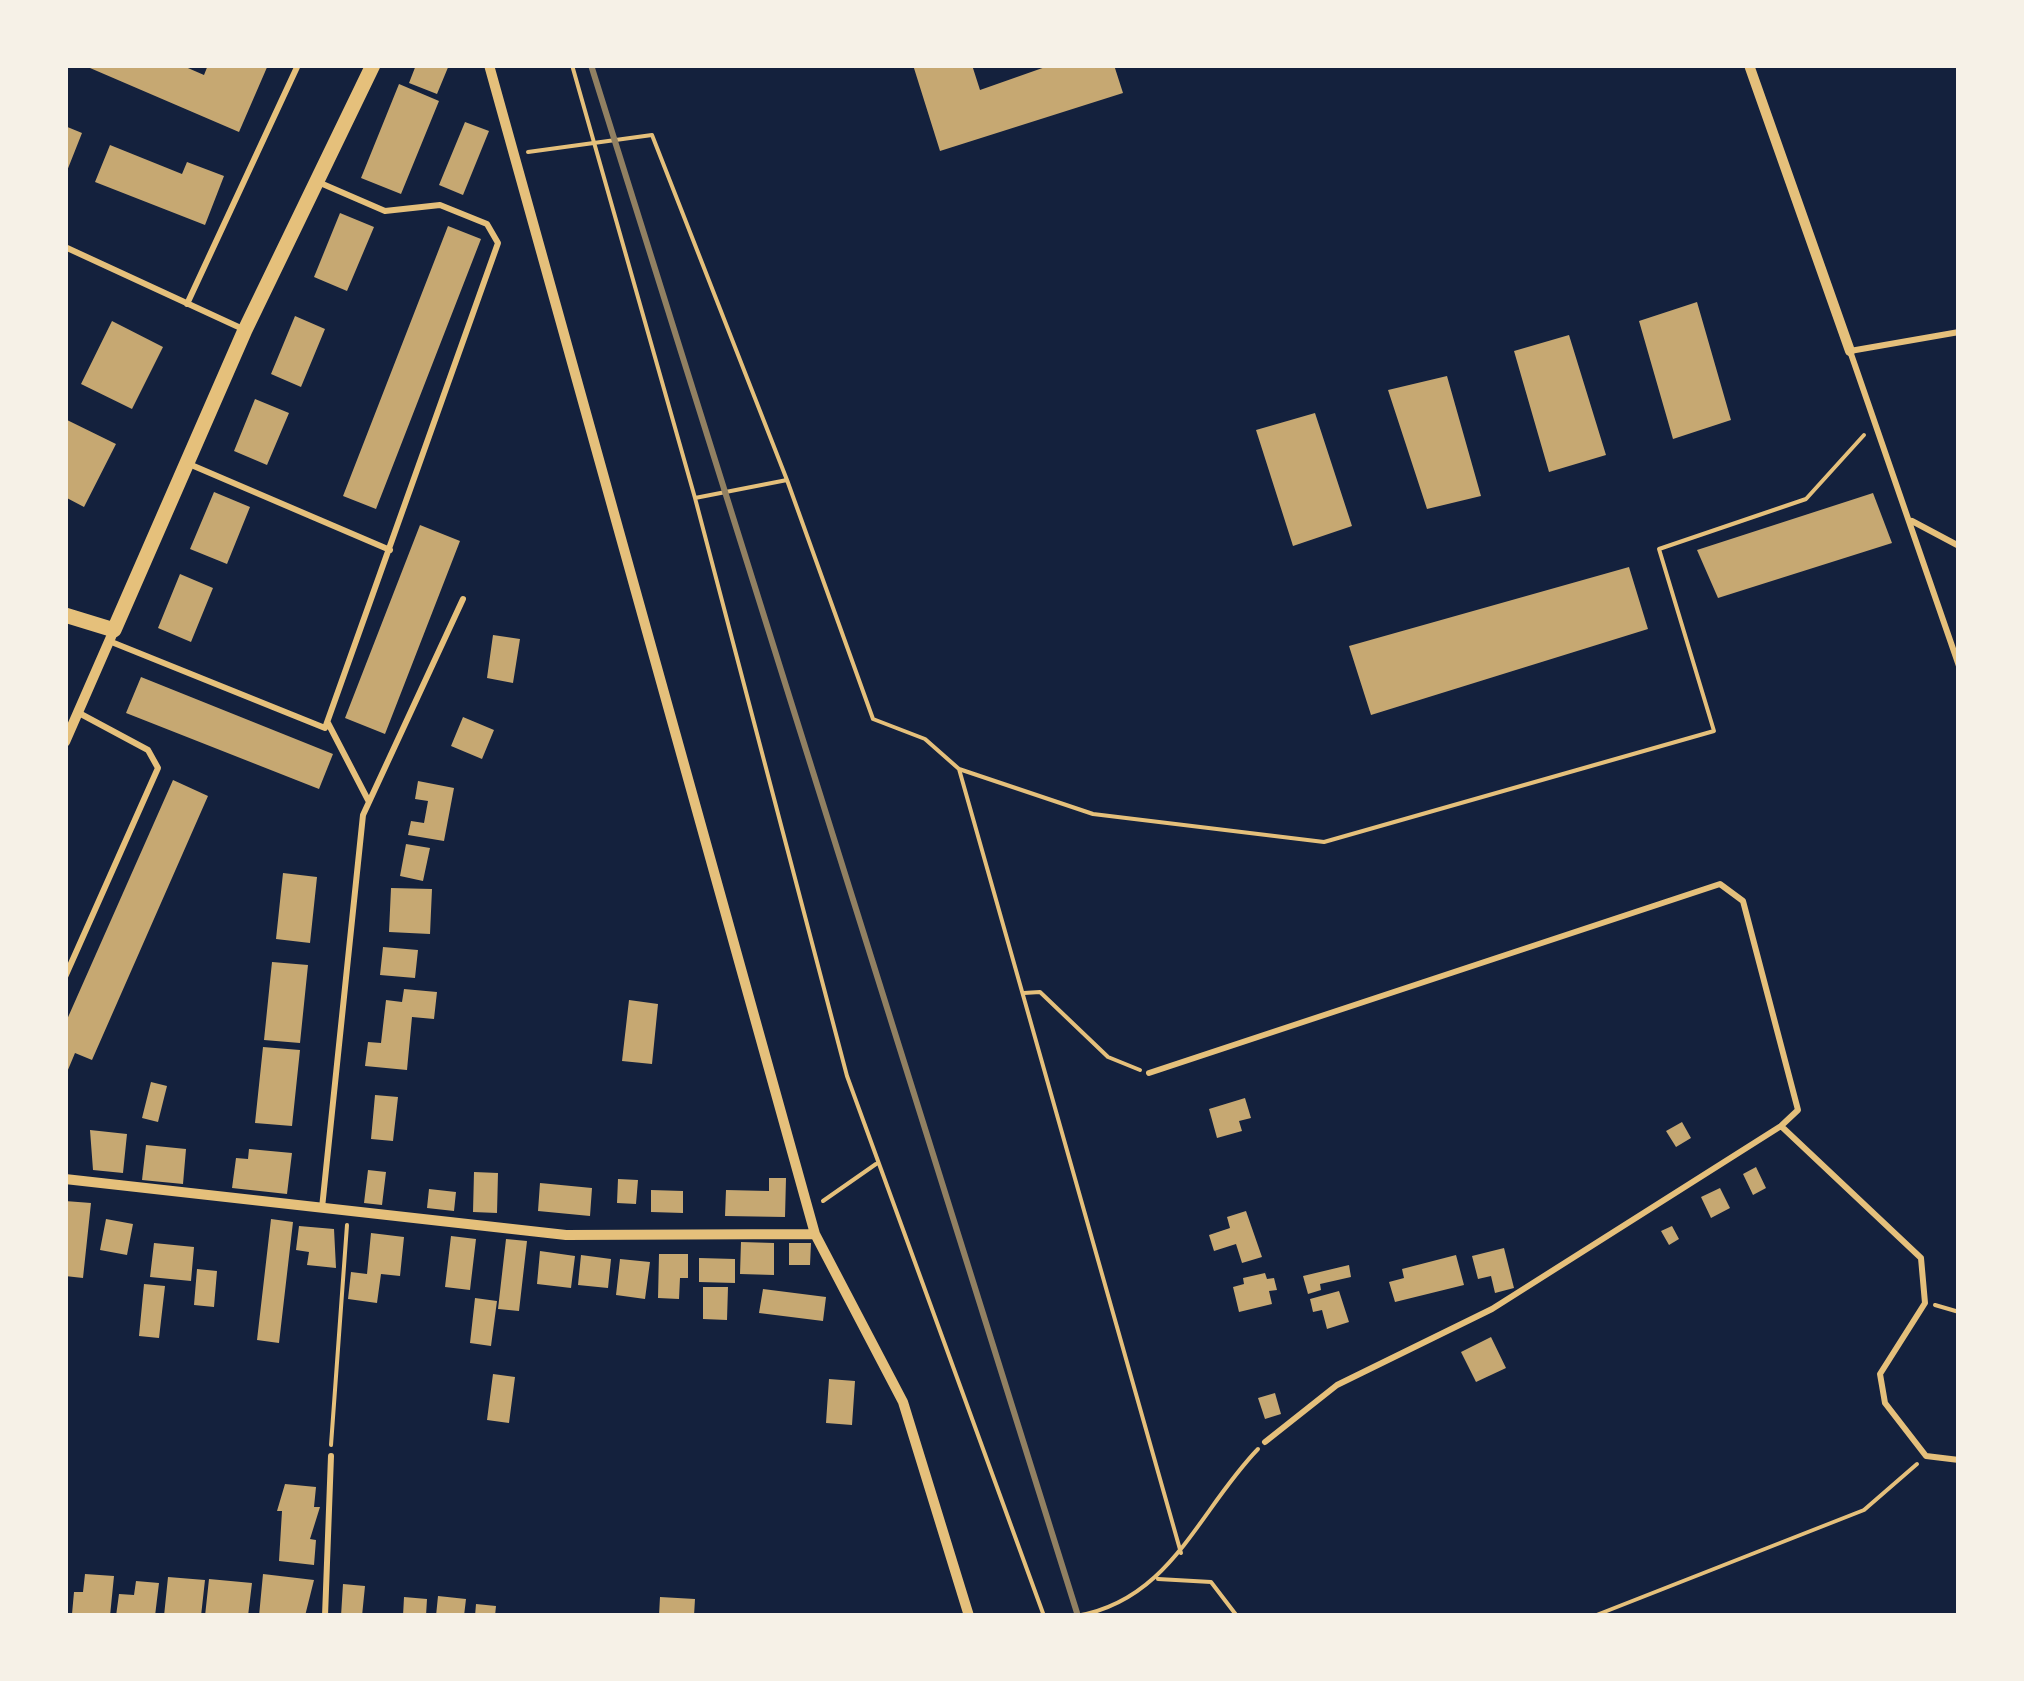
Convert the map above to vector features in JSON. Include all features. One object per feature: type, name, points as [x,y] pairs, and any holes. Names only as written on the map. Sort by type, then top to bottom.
[{"type":"street","points":[[65,742],[245,330],[373,65]]},
{"type":"street","points":[[489,65],[808,1212],[815,1234],[903,1402],[969,1616]]},
{"type":"street","points":[[1749,65],[1850,351]]},
{"type":"street","points":[[65,614],[112,636]]},
{"type":"street","points":[[65,1179],[566,1235],[815,1234]]},
{"type":"lane","points":[[186,304],[298,65]]},
{"type":"lane","points":[[112,636],[325,728],[498,242],[487,224],[440,205],[385,211],[318,182]]},
{"type":"lane","points":[[65,247],[245,330]]},
{"type":"lane","points":[[1959,332],[1850,351],[1959,666]]},
{"type":"lane","points":[[188,464],[390,550]]},
{"type":"lane","points":[[1910,521],[1959,546]]},
{"type":"lane","points":[[322,1208],[363,815],[463,599]]},
{"type":"lane","points":[[65,977],[158,768],[148,750],[78,712]]},
{"type":"lane","points":[[327,722],[369,802]]},
{"type":"lane","points":[[1149,1073],[1720,884],[1743,900],[1798,1110],[1781,1126],[1492,1309],[1336,1385],[1266,1442]]},
{"type":"lane","points":[[1781,1126],[1921,1258],[1925,1303],[1880,1374],[1885,1403],[1926,1456],[1959,1460]]},
{"type":"lane","points":[[325,1616],[330,1456]]},
{"type":"path","points":[[572,65],[597,142],[695,498],[847,1076],[1044,1616]]},
{"type":"path","points":[[514,154],[652,136],[787,480],[874,719],[925,739],[959,769],[1093,814],[1324,842],[1714,730],[1659,549],[1806,499],[1877,421]]},
{"type":"path","points":[[695,498],[787,480]]},
{"type":"path","points":[[959,769],[1181,1552]]},
{"type":"path","points":[[1024,993],[1040,992],[1108,1057],[1149,1073]]},
{"type":"path","points":[[808,1212],[876,1164]]},
{"type":"path","points":[[330,1456],[348,1210]]},
{"type":"path","points":[[1925,1303],[1959,1312]]},
{"type":"path","points":[[1076,1616],[1133,1597],[1158,1579],[1228,1483],[1266,1442]]},
{"type":"path","points":[[1594,1616],[1864,1510],[1926,1456]]},
{"type":"path","points":[[1158,1579],[1210,1582],[1237,1616]]},
{"type":"building","points":[[83,65],[181,65],[204,75],[208,65],[268,65],[239,132]]},
{"type":"building","points":[[416,65],[449,65],[437,94],[409,83]]},
{"type":"building","points":[[913,65],[972,65],[980,90],[1051,65],[1114,65],[1123,93],[940,151]]},
{"type":"building","points":[[399,84],[439,101],[401,194],[361,178]]},
{"type":"building","points":[[465,122],[489,131],[463,195],[439,185]]},
{"type":"building","points":[[65,126],[82,133],[65,176]]},
{"type":"building","points":[[110,145],[182,174],[187,162],[224,176],[205,225],[95,182]]},
{"type":"building","points":[[340,213],[374,227],[347,291],[314,277]]},
{"type":"building","points":[[448,226],[481,239],[376,509],[343,496]]},
{"type":"building","points":[[1697,302],[1731,420],[1673,439],[1639,321]]},
{"type":"building","points":[[295,316],[325,329],[301,387],[271,374]]},
{"type":"building","points":[[112,321],[163,347],[132,409],[81,384]]},
{"type":"building","points":[[1569,335],[1606,455],[1549,472],[1514,351]]},
{"type":"building","points":[[1447,376],[1481,496],[1427,509],[1388,390]]},
{"type":"building","points":[[255,399],[289,413],[267,465],[234,451]]},
{"type":"building","points":[[1315,413],[1352,526],[1293,546],[1256,430]]},
{"type":"building","points":[[65,419],[116,444],[84,507],[65,497]]},
{"type":"building","points":[[214,492],[250,507],[227,564],[190,549]]},
{"type":"building","points":[[1873,493],[1892,543],[1718,598],[1697,550]]},
{"type":"building","points":[[420,525],[460,541],[385,734],[345,718]]},
{"type":"building","points":[[1629,567],[1648,629],[1371,715],[1349,646]]},
{"type":"building","points":[[180,574],[213,588],[191,642],[158,628]]},
{"type":"building","points":[[493,635],[520,639],[513,683],[487,678]]},
{"type":"building","points":[[141,677],[333,754],[319,789],[126,713]]},
{"type":"building","points":[[463,717],[494,730],[482,759],[451,746]]},
{"type":"building","points":[[173,780],[208,796],[92,1060],[75,1053],[65,1077],[65,1024]]},
{"type":"building","points":[[418,781],[454,788],[444,841],[408,835],[411,821],[424,823],[428,801],[415,799]]},
{"type":"building","points":[[406,844],[430,848],[423,881],[400,876]]},
{"type":"building","points":[[283,873],[317,877],[310,943],[276,939]]},
{"type":"building","points":[[391,888],[432,889],[430,934],[389,932]]},
{"type":"building","points":[[383,947],[418,950],[415,978],[380,975]]},
{"type":"building","points":[[272,962],[308,965],[300,1043],[264,1040]]},
{"type":"building","points":[[404,989],[437,992],[434,1019],[412,1017],[407,1070],[365,1066],[368,1042],[381,1043],[386,1000],[402,1002]]},
{"type":"building","points":[[629,1000],[658,1004],[652,1064],[622,1061]]},
{"type":"building","points":[[263,1047],[300,1050],[292,1126],[255,1123]]},
{"type":"building","points":[[151,1082],[167,1086],[158,1122],[142,1118]]},
{"type":"building","points":[[375,1095],[398,1097],[393,1141],[371,1139]]},
{"type":"building","points":[[1245,1098],[1251,1118],[1239,1121],[1242,1131],[1217,1138],[1209,1109]]},
{"type":"building","points":[[1682,1122],[1691,1138],[1676,1147],[1666,1131]]},
{"type":"building","points":[[90,1130],[127,1134],[123,1173],[93,1170]]},
{"type":"building","points":[[146,1145],[186,1149],[183,1184],[142,1180]]},
{"type":"building","points":[[249,1149],[292,1153],[287,1194],[232,1188],[236,1158],[248,1159]]},
{"type":"building","points":[[1756,1167],[1766,1188],[1753,1195],[1743,1174]]},
{"type":"building","points":[[368,1170],[386,1172],[382,1205],[364,1203]]},
{"type":"building","points":[[474,1172],[498,1173],[497,1213],[473,1212]]},
{"type":"building","points":[[769,1178],[786,1178],[785,1217],[725,1216],[726,1190],[769,1191]]},
{"type":"building","points":[[618,1179],[638,1180],[636,1204],[617,1203]]},
{"type":"building","points":[[540,1183],[592,1188],[590,1216],[538,1211]]},
{"type":"building","points":[[1720,1188],[1730,1208],[1711,1218],[1701,1197]]},
{"type":"building","points":[[429,1189],[456,1192],[454,1211],[427,1208]]},
{"type":"building","points":[[651,1190],[683,1191],[683,1213],[651,1212]]},
{"type":"building","points":[[65,1201],[91,1203],[83,1278],[65,1276]]},
{"type":"building","points":[[1246,1211],[1262,1257],[1242,1263],[1236,1244],[1214,1251],[1209,1235],[1230,1228],[1227,1217]]},
{"type":"building","points":[[106,1219],[133,1224],[127,1255],[100,1250]]},
{"type":"building","points":[[271,1219],[293,1222],[279,1343],[257,1340]]},
{"type":"building","points":[[299,1226],[334,1229],[336,1268],[307,1265],[309,1252],[296,1250]]},
{"type":"building","points":[[1672,1226],[1679,1239],[1669,1245],[1661,1231]]},
{"type":"building","points":[[371,1233],[404,1237],[400,1276],[381,1274],[377,1303],[348,1299],[351,1272],[367,1274]]},
{"type":"building","points":[[451,1236],[476,1239],[470,1290],[445,1287]]},
{"type":"building","points":[[506,1239],[527,1241],[519,1311],[498,1309]]},
{"type":"building","points":[[741,1242],[774,1243],[774,1275],[740,1274]]},
{"type":"building","points":[[154,1243],[194,1247],[191,1281],[150,1277]]},
{"type":"building","points":[[789,1243],[811,1243],[810,1265],[789,1265]]},
{"type":"building","points":[[1504,1248],[1514,1288],[1495,1293],[1491,1276],[1478,1279],[1472,1256]]},
{"type":"building","points":[[540,1251],[575,1256],[571,1288],[537,1284]]},
{"type":"building","points":[[659,1254],[688,1254],[688,1278],[680,1278],[679,1299],[658,1298]]},
{"type":"building","points":[[581,1255],[611,1259],[608,1288],[578,1285]]},
{"type":"building","points":[[1456,1255],[1464,1285],[1395,1302],[1389,1282],[1404,1278],[1402,1269]]},
{"type":"building","points":[[699,1258],[735,1259],[735,1283],[699,1282]]},
{"type":"building","points":[[620,1259],[650,1262],[645,1299],[616,1295]]},
{"type":"building","points":[[1349,1265],[1351,1277],[1320,1284],[1321,1290],[1308,1294],[1303,1276]]},
{"type":"building","points":[[197,1269],[217,1271],[214,1307],[194,1305]]},
{"type":"building","points":[[1265,1273],[1267,1279],[1274,1278],[1277,1290],[1269,1291],[1272,1304],[1239,1312],[1233,1287],[1244,1284],[1243,1278]]},
{"type":"building","points":[[144,1284],[165,1286],[159,1338],[139,1336]]},
{"type":"building","points":[[703,1287],[728,1287],[727,1320],[703,1319]]},
{"type":"building","points":[[763,1289],[826,1297],[823,1321],[759,1313]]},
{"type":"building","points":[[1339,1291],[1349,1322],[1327,1329],[1322,1310],[1313,1312],[1310,1299]]},
{"type":"building","points":[[475,1298],[497,1301],[491,1346],[470,1343]]},
{"type":"building","points":[[1491,1337],[1506,1368],[1476,1382],[1461,1352]]},
{"type":"building","points":[[493,1374],[515,1377],[509,1423],[487,1420]]},
{"type":"building","points":[[829,1379],[855,1381],[852,1425],[826,1423]]},
{"type":"building","points":[[1275,1393],[1281,1414],[1265,1419],[1258,1398]]},
{"type":"building","points":[[285,1484],[316,1487],[314,1507],[320,1507],[310,1539],[316,1540],[314,1565],[279,1561],[282,1511],[277,1511]]},
{"type":"building","points":[[85,1574],[114,1576],[110,1616],[72,1614],[74,1592],[83,1592]]},
{"type":"building","points":[[263,1574],[314,1580],[305,1616],[259,1616]]},
{"type":"building","points":[[168,1577],[205,1580],[201,1616],[164,1616]]},
{"type":"building","points":[[209,1579],[252,1583],[248,1616],[205,1616]]},
{"type":"building","points":[[136,1581],[159,1583],[155,1616],[116,1616],[119,1594],[134,1595]]},
{"type":"building","points":[[343,1584],[365,1586],[362,1616],[341,1616]]},
{"type":"building","points":[[438,1596],[466,1599],[464,1616],[436,1616]]},
{"type":"building","points":[[404,1597],[427,1599],[426,1616],[403,1616]]},
{"type":"building","points":[[660,1597],[695,1599],[694,1616],[659,1616]]},
{"type":"building","points":[[476,1604],[496,1606],[495,1616],[475,1616]]},
{"type":"railway","points":[[591,65],[1078,1616]]}]
